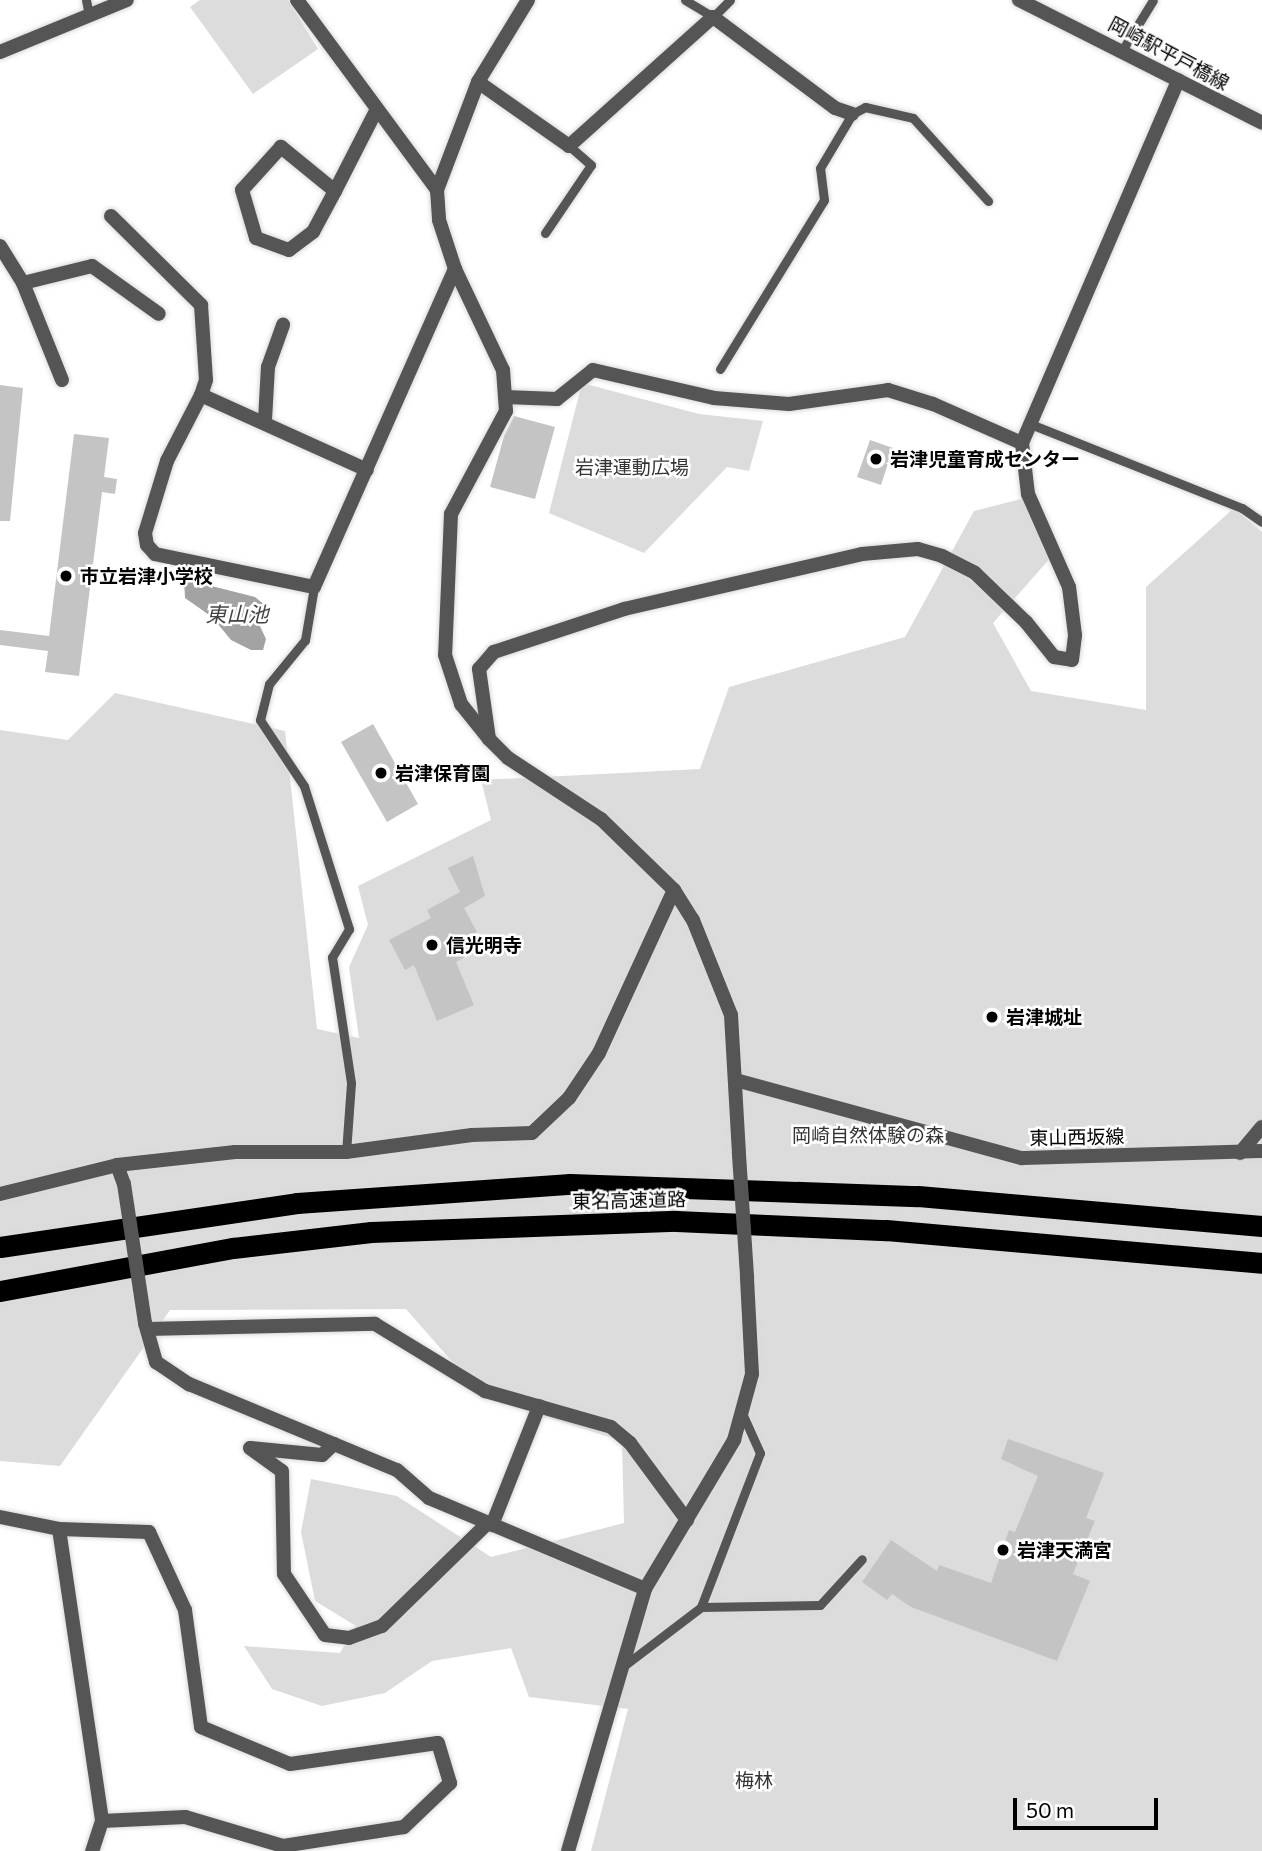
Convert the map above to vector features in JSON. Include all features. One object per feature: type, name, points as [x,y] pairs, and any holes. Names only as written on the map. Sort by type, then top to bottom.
[{"type":"highway","name":"東名高速道路","points":[[0,1247],[298,1203],[487,1188],[725,1186],[904,1195],[1262,1226]]},
{"type":"highway","name":"東名高速道路","points":[[0,1291],[93,1271],[307,1239],[516,1225],[676,1221],[886,1230],[1262,1263]]},
{"type":"street","points":[[0,52],[127,0]]},
{"type":"street","points":[[297,0],[376,111],[437,190]]},
{"type":"street","points":[[528,0],[478,82],[437,190],[439,220],[455,269],[503,370],[506,411],[452,514],[446,575],[445,656],[461,704],[489,739],[508,758],[601,819],[674,890],[693,920],[732,1015],[752,1374],[734,1440],[645,1589],[568,1851]]},
{"type":"street","name":"岡崎駅平戸橋線","points":[[1019,0],[1123,49],[1262,123]]},
{"type":"street","points":[[478,82],[569,146],[713,17],[835,108],[852,114]]},
{"type":"street","points":[[489,739],[479,669],[494,652],[624,609],[862,554],[918,550],[964,567],[1026,622],[1054,657],[1072,660],[1075,635],[1069,587],[1028,494],[1022,443],[1033,425],[1178,80]]},
{"type":"street","points":[[335,191],[281,146],[243,190],[256,238],[289,250],[313,232],[335,191],[376,111]]},
{"type":"street","points":[[111,216],[201,305],[206,380],[167,461],[145,533],[147,545],[155,554],[314,587],[455,269]]},
{"type":"street","points":[[0,246],[23,283],[62,380]]},
{"type":"street","points":[[23,283],[92,266],[159,314]]},
{"type":"street","points":[[265,420],[268,367],[283,325]]},
{"type":"street","points":[[505,397],[557,399],[593,370],[714,398],[789,404],[888,390],[933,404],[1022,443]]},
{"type":"street","points":[[201,395],[265,420],[366,470]]},
{"type":"street","points":[[0,1194],[117,1165],[235,1152],[346,1152],[472,1135],[532,1133],[569,1098],[599,1053],[674,890]]},
{"type":"street","name":"東山西坂線","points":[[736,1080],[1022,1158],[1262,1151]]},
{"type":"street","points":[[1240,1153],[1262,1127]]},
{"type":"street","points":[[117,1165],[124,1184],[146,1326],[156,1362],[189,1384],[397,1470],[429,1498],[645,1589]]},
{"type":"street","points":[[146,1326],[375,1324],[485,1391],[611,1427],[630,1443],[687,1520]]},
{"type":"street","points":[[334,1444],[322,1455],[250,1448],[282,1472],[284,1574],[325,1635],[349,1638],[382,1626],[490,1524],[539,1406]]},
{"type":"street","points":[[0,1517],[59,1529],[149,1532],[185,1610],[201,1727],[290,1764],[438,1743],[450,1783],[404,1827],[283,1846],[185,1817],[102,1821]]},
{"type":"street","points":[[59,1529],[102,1821],[92,1851]]},
{"type":"lane","points":[[86,0],[89,15]]},
{"type":"lane","points":[[685,0],[713,17],[730,0]]},
{"type":"lane","points":[[1123,49],[1153,0]]},
{"type":"lane","points":[[720,369],[824,200],[820,168],[852,114],[865,107],[913,118],[988,201]]},
{"type":"lane","points":[[545,233],[591,164],[569,146]]},
{"type":"lane","points":[[1033,425],[1242,508],[1262,522]]},
{"type":"lane","points":[[314,587],[305,640],[269,684],[260,720],[304,786],[349,929],[332,957],[351,1083],[346,1152]]},
{"type":"lane","points":[[622,1666],[701,1607],[760,1453],[741,1411]]},
{"type":"lane","points":[[701,1607],[820,1605],[862,1559]]},
{"type":"green space","points":[[200,0],[288,0],[318,49],[253,94],[190,7]]},
{"type":"green space","name":"岩津運動広場","points":[[582,383],[699,414],[763,421],[749,471],[727,467],[644,553],[549,513]]},
{"type":"green space","name":"岡崎自然体験の森","points":[[1029,497],[1052,556],[993,623],[1031,691],[1146,710],[1146,587],[1234,508],[1262,532],[1262,1851],[591,1851],[628,1709],[529,1697],[511,1648],[432,1661],[385,1693],[322,1706],[272,1689],[244,1646],[340,1653],[356,1626],[315,1601],[301,1532],[311,1479],[397,1496],[491,1557],[624,1523],[622,1441],[483,1397],[406,1309],[170,1310],[60,1466],[0,1461],[0,730],[68,740],[115,693],[285,731],[317,1029],[359,1038],[349,967],[368,925],[358,886],[491,820],[481,780],[700,769],[729,687],[905,637],[974,511]]},
{"type":"water","name":"東山池","points":[[184,579],[255,597],[266,606],[258,622],[266,639],[263,650],[251,650],[231,640],[212,617],[185,598]]},
{"type":"building","points":[[0,385],[23,388],[10,521],[0,521]]},
{"type":"building","points":[[514,416],[555,427],[535,499],[490,487],[504,436]]},
{"type":"building","points":[[74,434],[109,438],[104,477],[117,479],[115,494],[102,492],[79,676],[45,672],[48,651],[0,645],[0,630],[49,636]]},
{"type":"building","points":[[870,440],[893,448],[881,485],[857,477]]},
{"type":"building","points":[[373,724],[418,804],[387,822],[341,742]]},
{"type":"building","points":[[473,856],[485,896],[464,908],[477,932],[463,940],[470,954],[456,962],[474,1005],[437,1021],[414,965],[405,970],[389,940],[431,918],[427,910],[460,892],[448,868]]},
{"type":"building","points":[[1008,1439],[1104,1473],[1086,1518],[1095,1521],[1073,1574],[1090,1581],[1057,1661],[911,1607],[892,1594],[887,1600],[862,1582],[891,1540],[937,1571],[939,1565],[991,1583],[1009,1530],[1015,1532],[1038,1476],[1001,1459]]},
{"type":"place","name":"岩津児童育成センター","points":[[876,459]]},
{"type":"place","name":"市立岩津小学校","points":[[66,576]]},
{"type":"place","name":"岩津保育園","points":[[381,773]]},
{"type":"place","name":"信光明寺","points":[[432,945]]},
{"type":"place","name":"岩津城址","points":[[992,1017]]},
{"type":"place","name":"岩津天満宮","points":[[1003,1550]]},
{"type":"park label","name":"梅林","points":[[754,1780]]}]
